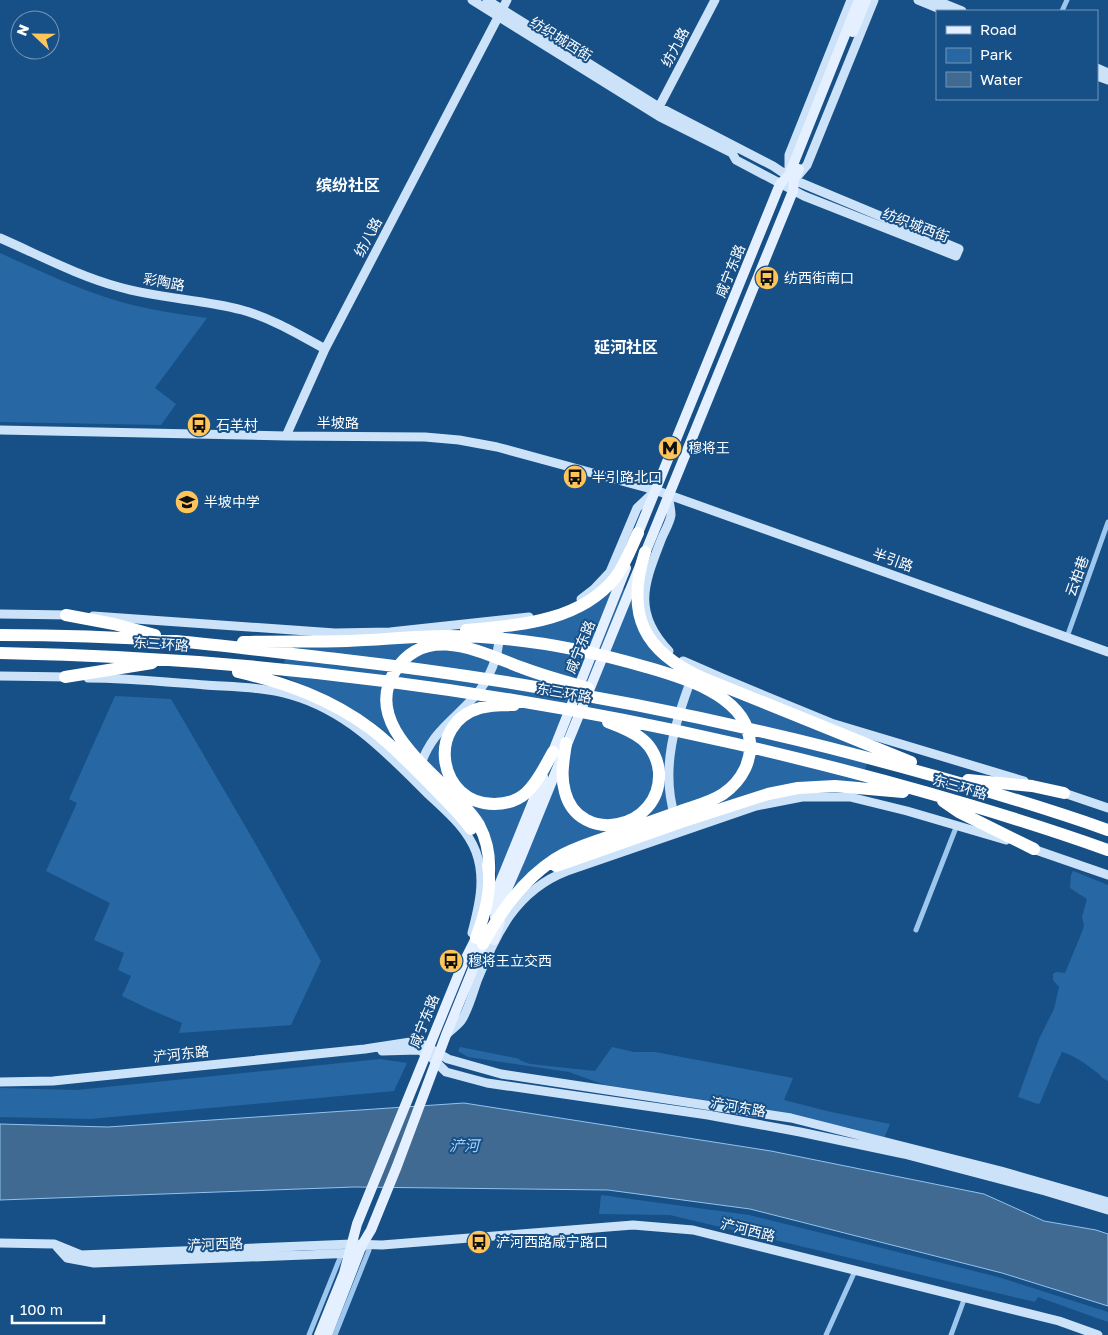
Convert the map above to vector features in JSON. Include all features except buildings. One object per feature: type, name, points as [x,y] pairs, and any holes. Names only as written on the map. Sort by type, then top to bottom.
[{"type":"highway","points":[[482,633],[503,623],[561,615],[593,598],[615,577],[638,533]]},
{"type":"highway","points":[[645,552],[639,574],[637,594],[639,613],[648,635],[656,648],[673,662],[703,678],[851,737],[948,779],[1032,786],[1064,793]]},
{"type":"highway","points":[[66,615],[114,624],[174,641]]},
{"type":"highway","points":[[202,644],[354,641],[482,633],[581,650],[642,666],[716,694],[730,704],[744,720],[750,737],[749,757],[744,770],[736,782],[724,793],[710,800],[568,852],[547,865],[516,893],[484,941]]},
{"type":"highway","name":"东三环路","points":[[0,635],[71,636],[202,644],[441,672],[640,705],[727,723],[948,779],[1054,811],[1108,830]]},
{"type":"highway","points":[[484,941],[490,877],[487,845],[476,821],[460,800],[407,747],[392,726],[387,706],[387,695],[393,676],[402,662],[414,653],[430,646],[446,644],[462,646],[543,675],[640,705]]},
{"type":"highway","name":"东三环路","points":[[0,653],[80,654],[198,662],[385,681],[539,704],[689,733],[855,773],[931,793],[1108,850]]},
{"type":"highway","points":[[65,677],[165,660]]},
{"type":"highway","points":[[198,662],[281,683],[314,695],[336,706],[364,724],[389,744],[467,822],[481,845],[490,877]]},
{"type":"highway","points":[[539,704],[480,708],[468,714],[457,722],[446,740],[445,763],[449,776],[456,787],[464,794],[486,804],[502,804],[516,800],[530,789],[553,752]]},
{"type":"highway","points":[[566,743],[562,777],[566,796],[572,807],[585,818],[601,824],[620,824],[637,818],[647,809],[655,796],[658,782],[658,766],[646,742],[632,732],[587,713]]},
{"type":"highway","points":[[516,893],[542,874],[561,864],[750,799],[798,788],[835,786],[931,793],[959,812],[1034,849]]},
{"type":"main road","name":"咸宁东路","points":[[319,1335],[344,1273],[356,1250],[371,1230],[484,941],[510,878],[521,857],[793,191],[792,178],[858,0]]},
{"type":"main road","name":"咸宁东路","points":[[327,1335],[356,1250],[357,1224],[418,1072],[465,958],[484,941],[492,902],[553,752],[655,490],[780,184],[792,178],[866,0]]},
{"type":"main road","points":[[504,909],[521,857]]},
{"type":"street","name":"纺织城西街","points":[[472,0],[500,13],[659,107],[792,178],[959,249],[956,256],[793,191],[736,160],[732,153],[660,117],[500,13],[487,0]]},
{"type":"street","name":"纺八路","points":[[286,436],[324,349],[507,0]]},
{"type":"street","name":"纺九路","points":[[659,107],[715,0]]},
{"type":"street","points":[[792,178],[789,155],[852,0]]},
{"type":"street","points":[[792,178],[807,165],[874,0]]},
{"type":"street","points":[[918,0],[943,10]]},
{"type":"street","points":[[935,0],[960,10]]},
{"type":"street","points":[[842,60],[856,43]]},
{"type":"street","name":"彩陶路","points":[[0,238],[70,270],[118,287],[165,298],[220,305],[261,316],[324,349]]},
{"type":"street","name":"半坡路","points":[[0,430],[425,437],[459,440],[497,447],[668,495]]},
{"type":"street","points":[[0,614],[163,620],[334,634],[390,632],[503,623],[550,613],[575,602],[589,593],[610,572],[637,508],[655,490]]},
{"type":"street","points":[[668,495],[671,515],[646,580],[644,590],[645,605],[651,627],[661,643],[675,656],[696,667],[840,726],[1108,808]]},
{"type":"street","name":"半引路","points":[[668,495],[1108,652]]},
{"type":"street","name":"云柏巷","points":[[1067,637],[1108,522]]},
{"type":"street","points":[[416,782],[431,742],[446,724],[475,697],[485,680],[498,649],[503,623]]},
{"type":"street","points":[[680,832],[670,797],[669,758],[677,721],[696,667]]},
{"type":"street","points":[[0,676],[107,678],[273,691],[291,695],[328,710],[360,730],[381,747],[466,833],[474,847],[480,864],[481,895],[465,958]]},
{"type":"street","points":[[484,941],[519,903],[535,888],[549,879],[567,871],[756,806],[791,798],[817,796],[859,798],[957,825],[1108,875]]},
{"type":"street","points":[[916,930],[957,825]]},
{"type":"street","name":"浐河东路","points":[[0,1082],[53,1081],[364,1050],[414,1041],[438,1059],[451,1074],[487,1083],[708,1115],[800,1132],[904,1154],[1045,1191],[1108,1210]]},
{"type":"street","name":"浐河东路","points":[[438,1059],[513,1076],[791,1118],[1001,1172],[1108,1202]]},
{"type":"street","name":"浐河西路","points":[[0,1243],[54,1244],[81,1255],[356,1250],[382,1245],[633,1225],[693,1230],[1059,1321],[1098,1335]]},
{"type":"street","points":[[309,1335],[356,1250]]},
{"type":"street","points":[[335,1335],[356,1250]]},
{"type":"street","points":[[826,1335],[855,1271]]},
{"type":"street","points":[[951,1335],[965,1297]]},
{"type":"green space","points":[[0,253],[60,280],[105,297],[153,310],[207,318],[155,388],[176,404],[161,425],[0,422]]},
{"type":"green space","points":[[613,585],[634,592],[660,655],[872,749],[860,784],[843,783],[526,875],[511,890],[496,883],[496,863],[492,848],[398,743],[378,726],[333,699],[283,676],[286,646],[533,625]]},
{"type":"green space","points":[[115,696],[171,699],[321,961],[291,1025],[179,1033],[182,1023],[122,996],[131,976],[118,970],[124,953],[94,940],[110,903],[46,871],[77,803],[69,799]]},
{"type":"green space","points":[[1073,871],[1108,885],[1108,1081],[1080,1060],[1062,1052],[1038,1104],[1018,1097],[1039,1039],[1054,1009],[1059,987],[1053,980],[1053,974],[1056,972],[1065,973],[1084,926],[1082,917],[1087,899],[1070,888]]},
{"type":"green space","points":[[460,1047],[520,1059],[530,1064],[595,1071],[612,1047],[634,1052],[655,1052],[793,1078],[784,1100],[890,1124],[884,1138],[851,1128],[796,1117],[700,1099],[605,1085],[569,1072],[468,1057],[458,1051]]},
{"type":"green space","points":[[380,1059],[407,1063],[394,1091],[90,1119],[0,1117],[0,1088],[77,1090]]},
{"type":"green space","points":[[601,1195],[749,1215],[998,1277],[1108,1312],[1108,1322],[1038,1297],[1035,1302],[670,1215],[599,1214]]},
{"type":"water","name":"浐河","points":[[464,1103],[771,1151],[984,1194],[1044,1221],[1096,1230],[1108,1234],[1108,1306],[1002,1273],[750,1209],[608,1190],[354,1187],[0,1200],[0,1124],[108,1127]]},
{"type":"place","name":"纺西街南口","points":[[767,278]]},
{"type":"place","name":"石羊村","points":[[199,425]]},
{"type":"place","name":"穆将王","points":[[670,448]]},
{"type":"place","name":"半引路北口","points":[[575,477]]},
{"type":"place","name":"半坡中学","points":[[187,502]]},
{"type":"place","name":"穆将王立交西","points":[[451,961]]},
{"type":"place","name":"浐河西路咸宁路口","points":[[479,1242]]},
{"type":"district","name":"缤纷社区","points":[[348,185]]},
{"type":"district","name":"延河社区","points":[[626,347]]}]
